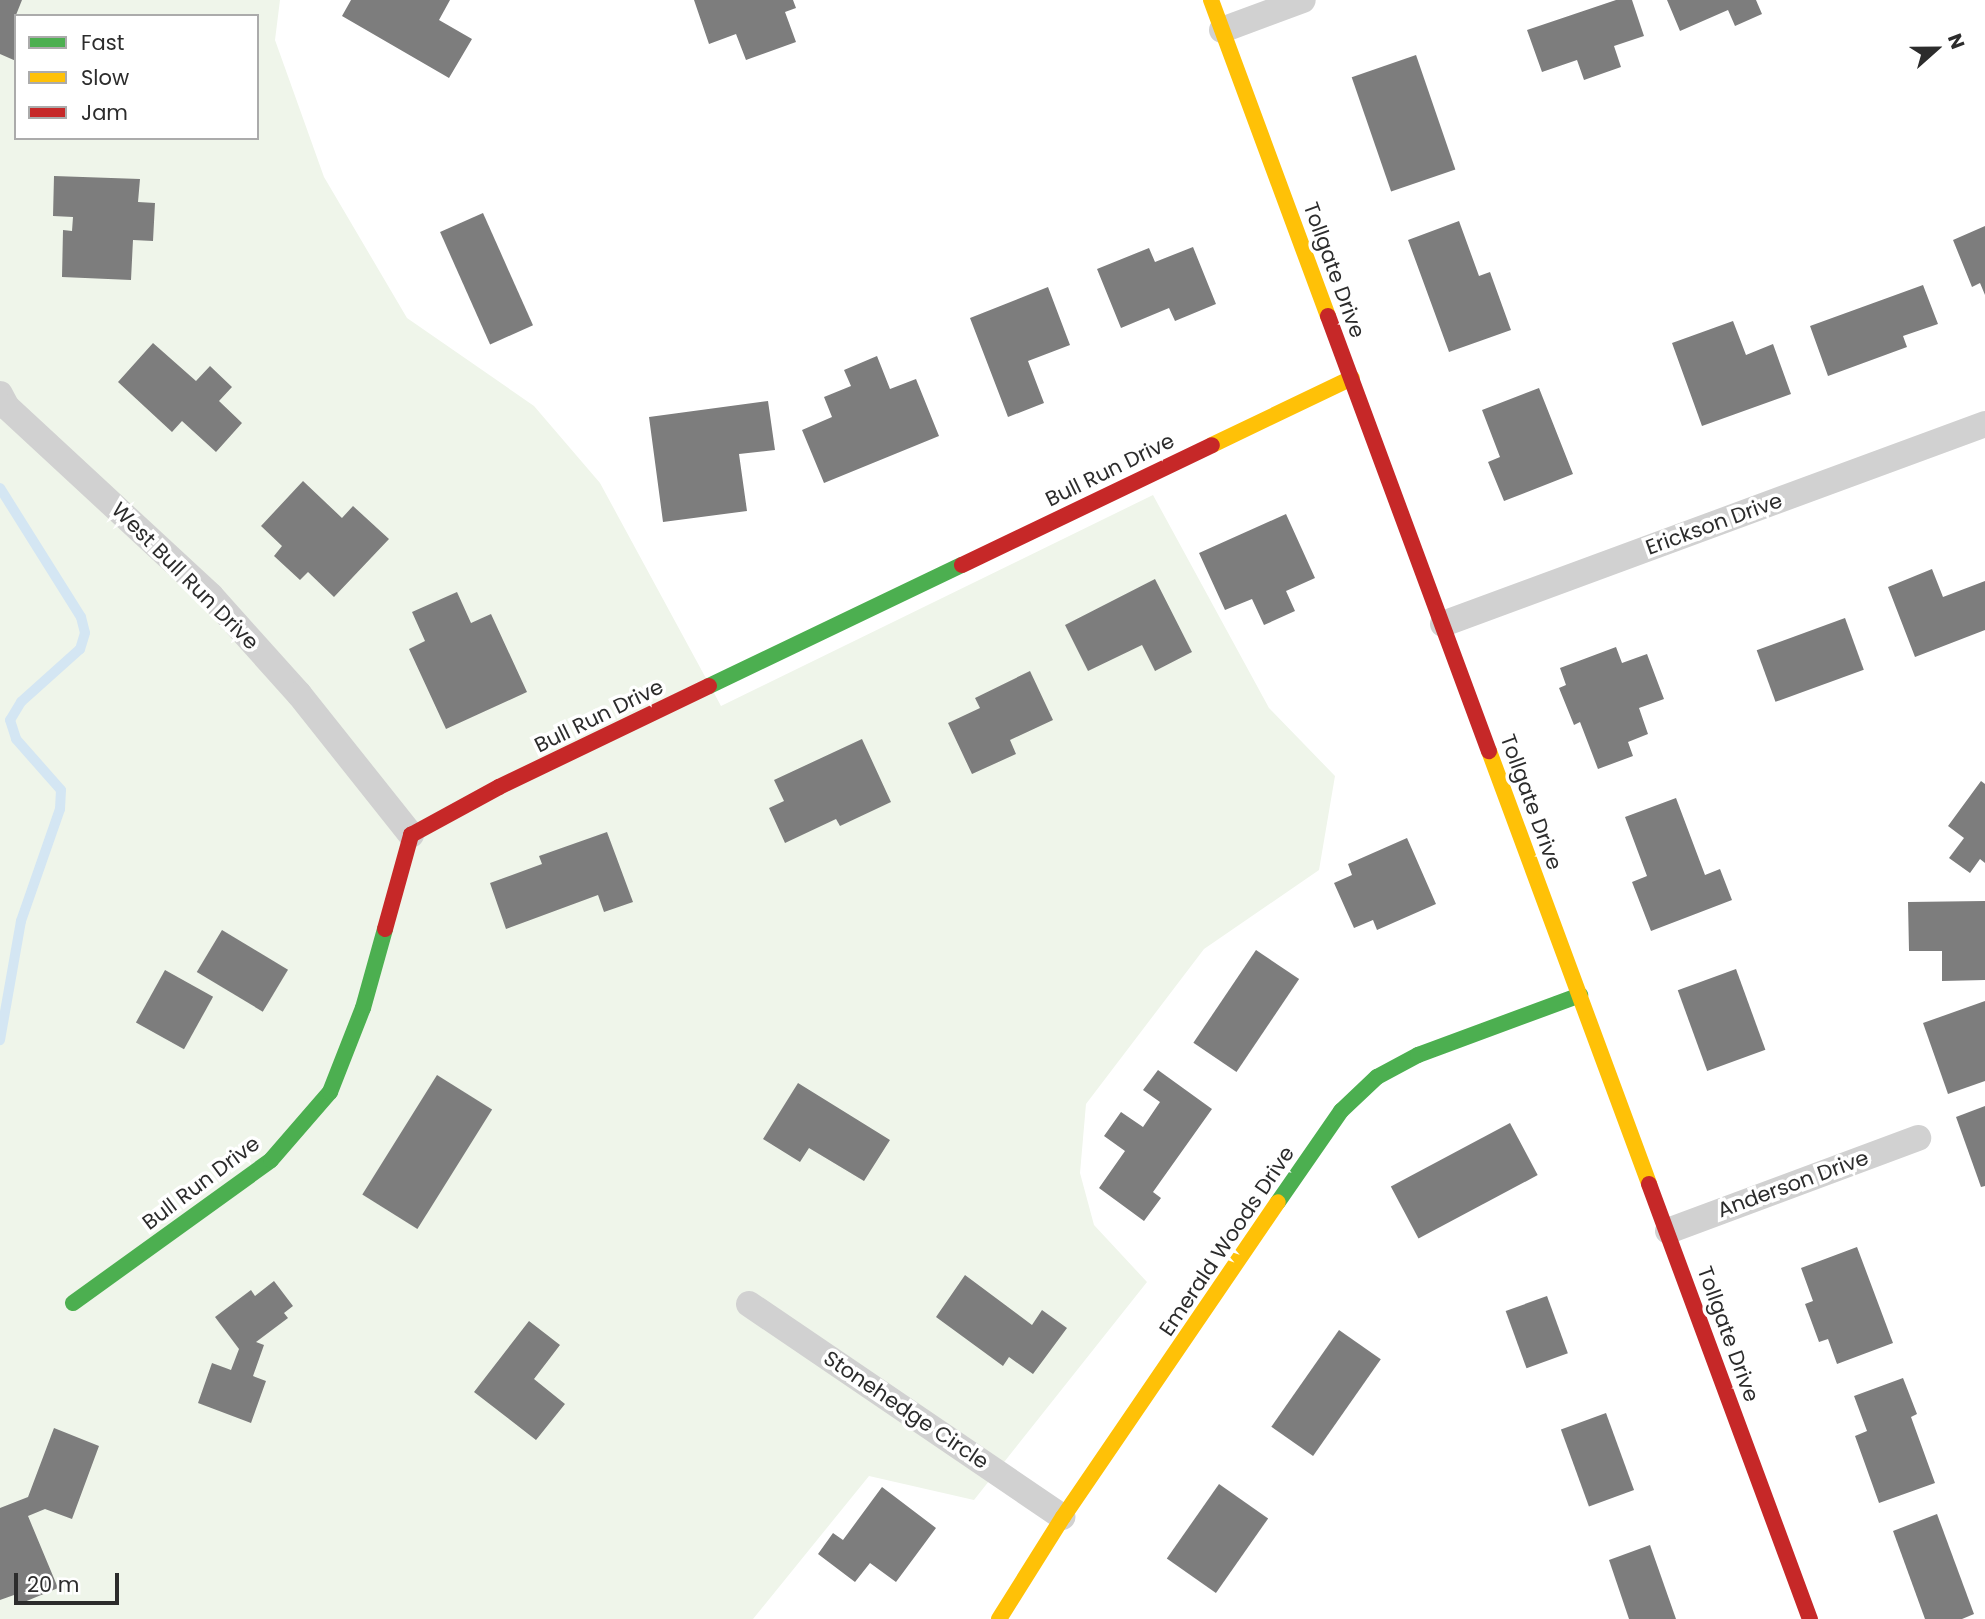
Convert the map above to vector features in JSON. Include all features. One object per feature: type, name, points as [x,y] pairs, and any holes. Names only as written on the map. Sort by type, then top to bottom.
[{"type":"street","name":"Tollgate Drive","points":[[1211,0],[1810,1619]]},
{"type":"street","points":[[1222,30],[1303,0]]},
{"type":"street","name":"Bull Run Drive","points":[[73,1303],[271,1160],[330,1092],[363,1008],[411,835],[499,787],[1352,377]]},
{"type":"street","name":"West Bull Run Drive","points":[[0,394],[7,407],[211,596],[299,694],[411,835]]},
{"type":"street","name":"Erickson Drive","points":[[1443,624],[1985,424]]},
{"type":"street","name":"Emerald Woods Drive","points":[[999,1619],[1063,1517],[1341,1111],[1377,1076],[1418,1055],[1580,995]]},
{"type":"street","name":"Anderson Drive","points":[[1668,1231],[1918,1138]]},
{"type":"street","name":"Stonehedge Circle","points":[[749,1304],[1063,1517]]},
{"type":"shaded area","points":[[0,0],[280,0],[275,40],[324,177],[407,318],[534,406],[600,483],[721,706],[1153,495],[1269,708],[1335,776],[1319,870],[1204,949],[1086,1104],[1080,1173],[1094,1225],[1147,1282],[974,1500],[869,1476],[753,1619],[0,1619]]},
{"type":"building","points":[[0,0],[22,0],[14,14],[14,60],[0,54]]},
{"type":"building","points":[[351,0],[450,0],[439,20],[472,39],[449,78],[342,16]]},
{"type":"building","points":[[694,0],[793,0],[796,8],[785,12],[796,42],[746,60],[736,34],[709,44]]},
{"type":"building","points":[[1616,0],[1632,0],[1644,36],[1614,46],[1621,67],[1584,80],[1577,60],[1542,72],[1527,30]]},
{"type":"building","points":[[1667,0],[1756,0],[1762,14],[1735,26],[1728,10],[1680,31]]},
{"type":"building","points":[[1416,55],[1455,169],[1391,192],[1352,77]]},
{"type":"building","points":[[54,176],[140,179],[138,202],[155,203],[153,241],[133,240],[131,280],[62,277],[63,230],[72,231],[73,217],[53,216]]},
{"type":"building","points":[[483,213],[533,325],[490,344],[440,232]]},
{"type":"building","points":[[1459,221],[1479,276],[1490,272],[1511,330],[1449,352],[1408,240]]},
{"type":"building","points":[[1985,226],[1985,295],[1980,283],[1972,287],[1953,240]]},
{"type":"building","points":[[1193,247],[1216,304],[1175,321],[1169,308],[1121,328],[1097,269],[1149,248],[1155,262]]},
{"type":"building","points":[[1923,285],[1938,324],[1903,336],[1907,347],[1828,376],[1810,326]]},
{"type":"building","points":[[1048,287],[1070,345],[1028,361],[1044,403],[1008,417],[970,318]]},
{"type":"building","points":[[1733,321],[1746,355],[1773,344],[1791,394],[1702,426],[1672,343]]},
{"type":"building","points":[[153,343],[196,381],[210,366],[232,387],[219,401],[242,423],[216,452],[182,421],[172,432],[118,382]]},
{"type":"building","points":[[877,356],[890,389],[916,379],[939,436],[824,483],[802,430],[832,417],[824,397],[851,386],[844,370]]},
{"type":"building","points":[[1539,388],[1573,474],[1504,501],[1488,462],[1500,457],[1482,410]]},
{"type":"building","points":[[768,401],[775,450],[739,454],[747,511],[663,522],[649,417]]},
{"type":"building","points":[[303,481],[342,518],[353,506],[389,539],[334,597],[308,572],[300,580],[274,556],[282,546],[261,526]]},
{"type":"building","points":[[1286,514],[1315,578],[1286,591],[1295,611],[1264,625],[1252,599],[1225,610],[1199,553]]},
{"type":"building","points":[[1932,569],[1943,597],[1985,581],[1985,630],[1915,657],[1888,587]]},
{"type":"building","points":[[1155,579],[1192,652],[1155,671],[1142,645],[1088,671],[1065,625]]},
{"type":"building","points":[[457,592],[471,623],[491,614],[527,692],[446,729],[409,649],[425,641],[412,612]]},
{"type":"building","points":[[1845,618],[1864,670],[1775,702],[1757,650]]},
{"type":"building","points":[[1616,647],[1622,663],[1647,654],[1664,699],[1639,708],[1648,734],[1628,742],[1633,756],[1598,769],[1580,722],[1574,725],[1559,688],[1566,685],[1560,668]]},
{"type":"building","points":[[1030,671],[1053,720],[1010,740],[1016,754],[972,774],[948,723],[980,708],[975,698]]},
{"type":"building","points":[[862,739],[891,802],[840,826],[836,819],[785,843],[769,808],[784,801],[774,780]]},
{"type":"building","points":[[1981,781],[1985,784],[1985,863],[1980,859],[1970,873],[1949,858],[1964,838],[1948,826]]},
{"type":"building","points":[[1676,798],[1705,875],[1720,869],[1732,900],[1651,931],[1632,882],[1647,876],[1625,817]]},
{"type":"building","points":[[607,832],[633,902],[604,912],[598,895],[506,929],[490,883],[542,864],[539,856]]},
{"type":"building","points":[[1407,838],[1436,904],[1377,930],[1373,920],[1354,928],[1334,883],[1352,875],[1348,864]]},
{"type":"building","points":[[1985,901],[1985,980],[1942,981],[1942,951],[1909,951],[1908,902]]},
{"type":"building","points":[[222,930],[288,970],[263,1012],[197,972]]},
{"type":"building","points":[[1256,950],[1299,979],[1236,1072],[1193,1043]]},
{"type":"building","points":[[1736,969],[1765,1050],[1707,1071],[1678,990]]},
{"type":"building","points":[[165,970],[213,997],[184,1049],[136,1022]]},
{"type":"building","points":[[1985,1001],[1985,1081],[1948,1094],[1923,1023]]},
{"type":"building","points":[[1158,1070],[1212,1109],[1153,1192],[1161,1198],[1144,1221],[1099,1188],[1125,1151],[1104,1136],[1121,1112],[1143,1127],[1160,1102],[1143,1090]]},
{"type":"building","points":[[437,1075],[492,1109],[417,1229],[362,1195]]},
{"type":"building","points":[[798,1083],[890,1140],[864,1181],[809,1148],[800,1162],[763,1139]]},
{"type":"building","points":[[1985,1106],[1985,1186],[1981,1187],[1956,1117]]},
{"type":"building","points":[[1510,1123],[1538,1175],[1419,1238],[1391,1186]]},
{"type":"building","points":[[1857,1247],[1893,1343],[1837,1364],[1828,1339],[1819,1342],[1805,1304],[1813,1301],[1801,1268]]},
{"type":"building","points":[[965,1275],[1032,1325],[1042,1310],[1067,1328],[1033,1374],[1009,1357],[1003,1366],[936,1317]]},
{"type":"building","points":[[274,1281],[293,1306],[284,1313],[288,1318],[256,1342],[264,1345],[253,1376],[266,1381],[251,1423],[198,1403],[212,1363],[231,1370],[239,1349],[215,1317],[251,1290],[255,1296]]},
{"type":"building","points":[[1547,1296],[1568,1353],[1527,1368],[1506,1311]]},
{"type":"building","points":[[529,1321],[560,1345],[534,1379],[565,1404],[536,1440],[474,1392]]},
{"type":"building","points":[[1339,1330],[1381,1359],[1313,1456],[1271,1427]]},
{"type":"building","points":[[1903,1378],[1917,1414],[1911,1417],[1935,1483],[1879,1503],[1855,1436],[1867,1431],[1854,1396]]},
{"type":"building","points":[[1606,1413],[1634,1490],[1589,1506],[1561,1429]]},
{"type":"building","points":[[54,1428],[99,1446],[72,1519],[45,1509],[28,1516],[58,1588],[17,1605],[14,1595],[0,1600],[0,1508],[28,1497]]},
{"type":"building","points":[[1219,1484],[1268,1518],[1216,1593],[1167,1559]]},
{"type":"building","points":[[882,1487],[936,1528],[896,1582],[870,1563],[855,1582],[818,1554],[833,1533],[843,1540]]},
{"type":"building","points":[[1937,1514],[1974,1614],[1962,1619],[1925,1619],[1893,1531]]},
{"type":"building","points":[[1650,1545],[1676,1619],[1629,1619],[1609,1560]]},
{"type":"waterway","points":[[0,488],[81,617],[85,633],[80,649],[21,702],[10,720],[16,739],[61,790],[60,809],[21,921],[0,1040]]},
{"type":"traffic: fast","points":[[709,686],[962,565]]},
{"type":"traffic: fast","points":[[73,1303],[271,1160],[330,1092],[363,1008],[385,929]]},
{"type":"traffic: fast","points":[[1278,1202],[1341,1111],[1377,1077],[1418,1055],[1580,995]]},
{"type":"traffic: slow","points":[[1211,0],[1328,316]]},
{"type":"traffic: slow","points":[[1212,445],[1352,378]]},
{"type":"traffic: slow","points":[[1489,751],[1649,1184]]},
{"type":"traffic: slow","points":[[999,1619],[1063,1517],[1278,1202]]},
{"type":"traffic: jam","points":[[1328,316],[1489,751]]},
{"type":"traffic: jam","points":[[962,565],[1212,445]]},
{"type":"traffic: jam","points":[[385,929],[411,835],[499,787],[709,686]]},
{"type":"traffic: jam","points":[[1649,1184],[1810,1619]]}]
